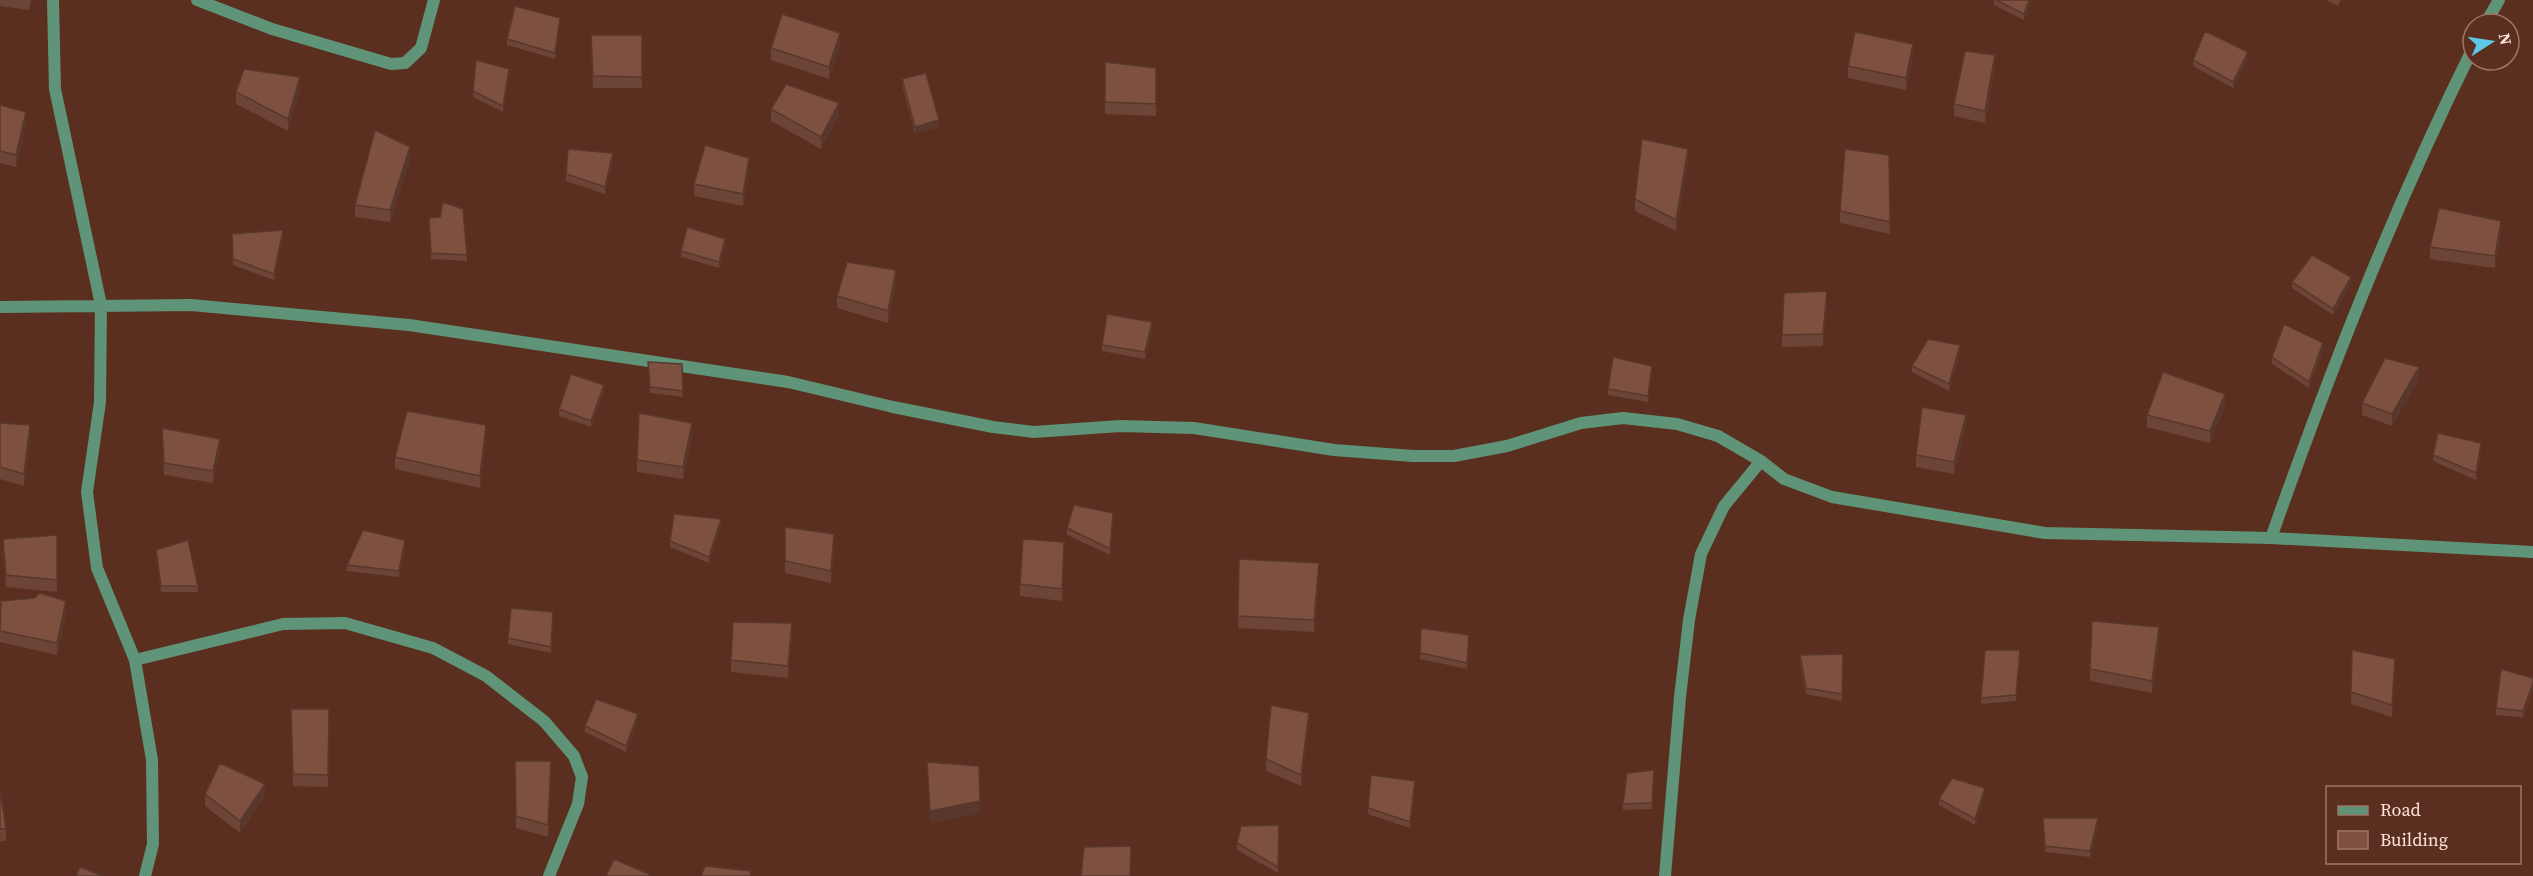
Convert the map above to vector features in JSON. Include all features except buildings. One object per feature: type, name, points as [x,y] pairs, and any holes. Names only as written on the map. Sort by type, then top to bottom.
[{"type":"street","points":[[53,0],[56,90],[101,305],[100,402],[87,492],[97,568],[135,660],[152,760],[153,844],[145,876]]},
{"type":"street","points":[[197,0],[272,29],[391,64],[405,63],[421,48],[434,0]]},
{"type":"street","points":[[2271,537],[2325,385],[2367,282],[2462,72]]},
{"type":"street","points":[[0,307],[191,305],[409,325],[788,382],[982,425],[1034,432],[1120,426],[1194,428],[1334,450],[1413,456],[1454,456],[1507,446],[1581,423],[1623,418],[1677,424],[1718,436],[1761,461],[1784,479],[1832,497],[2045,533],[2271,537],[2533,552]]},
{"type":"street","points":[[1665,876],[1680,697],[1689,620],[1701,554],[1724,506],[1761,461]]},
{"type":"street","points":[[135,660],[283,624],[345,623],[444,654],[486,676],[535,715],[574,756],[582,777],[578,804],[549,876]]}]
